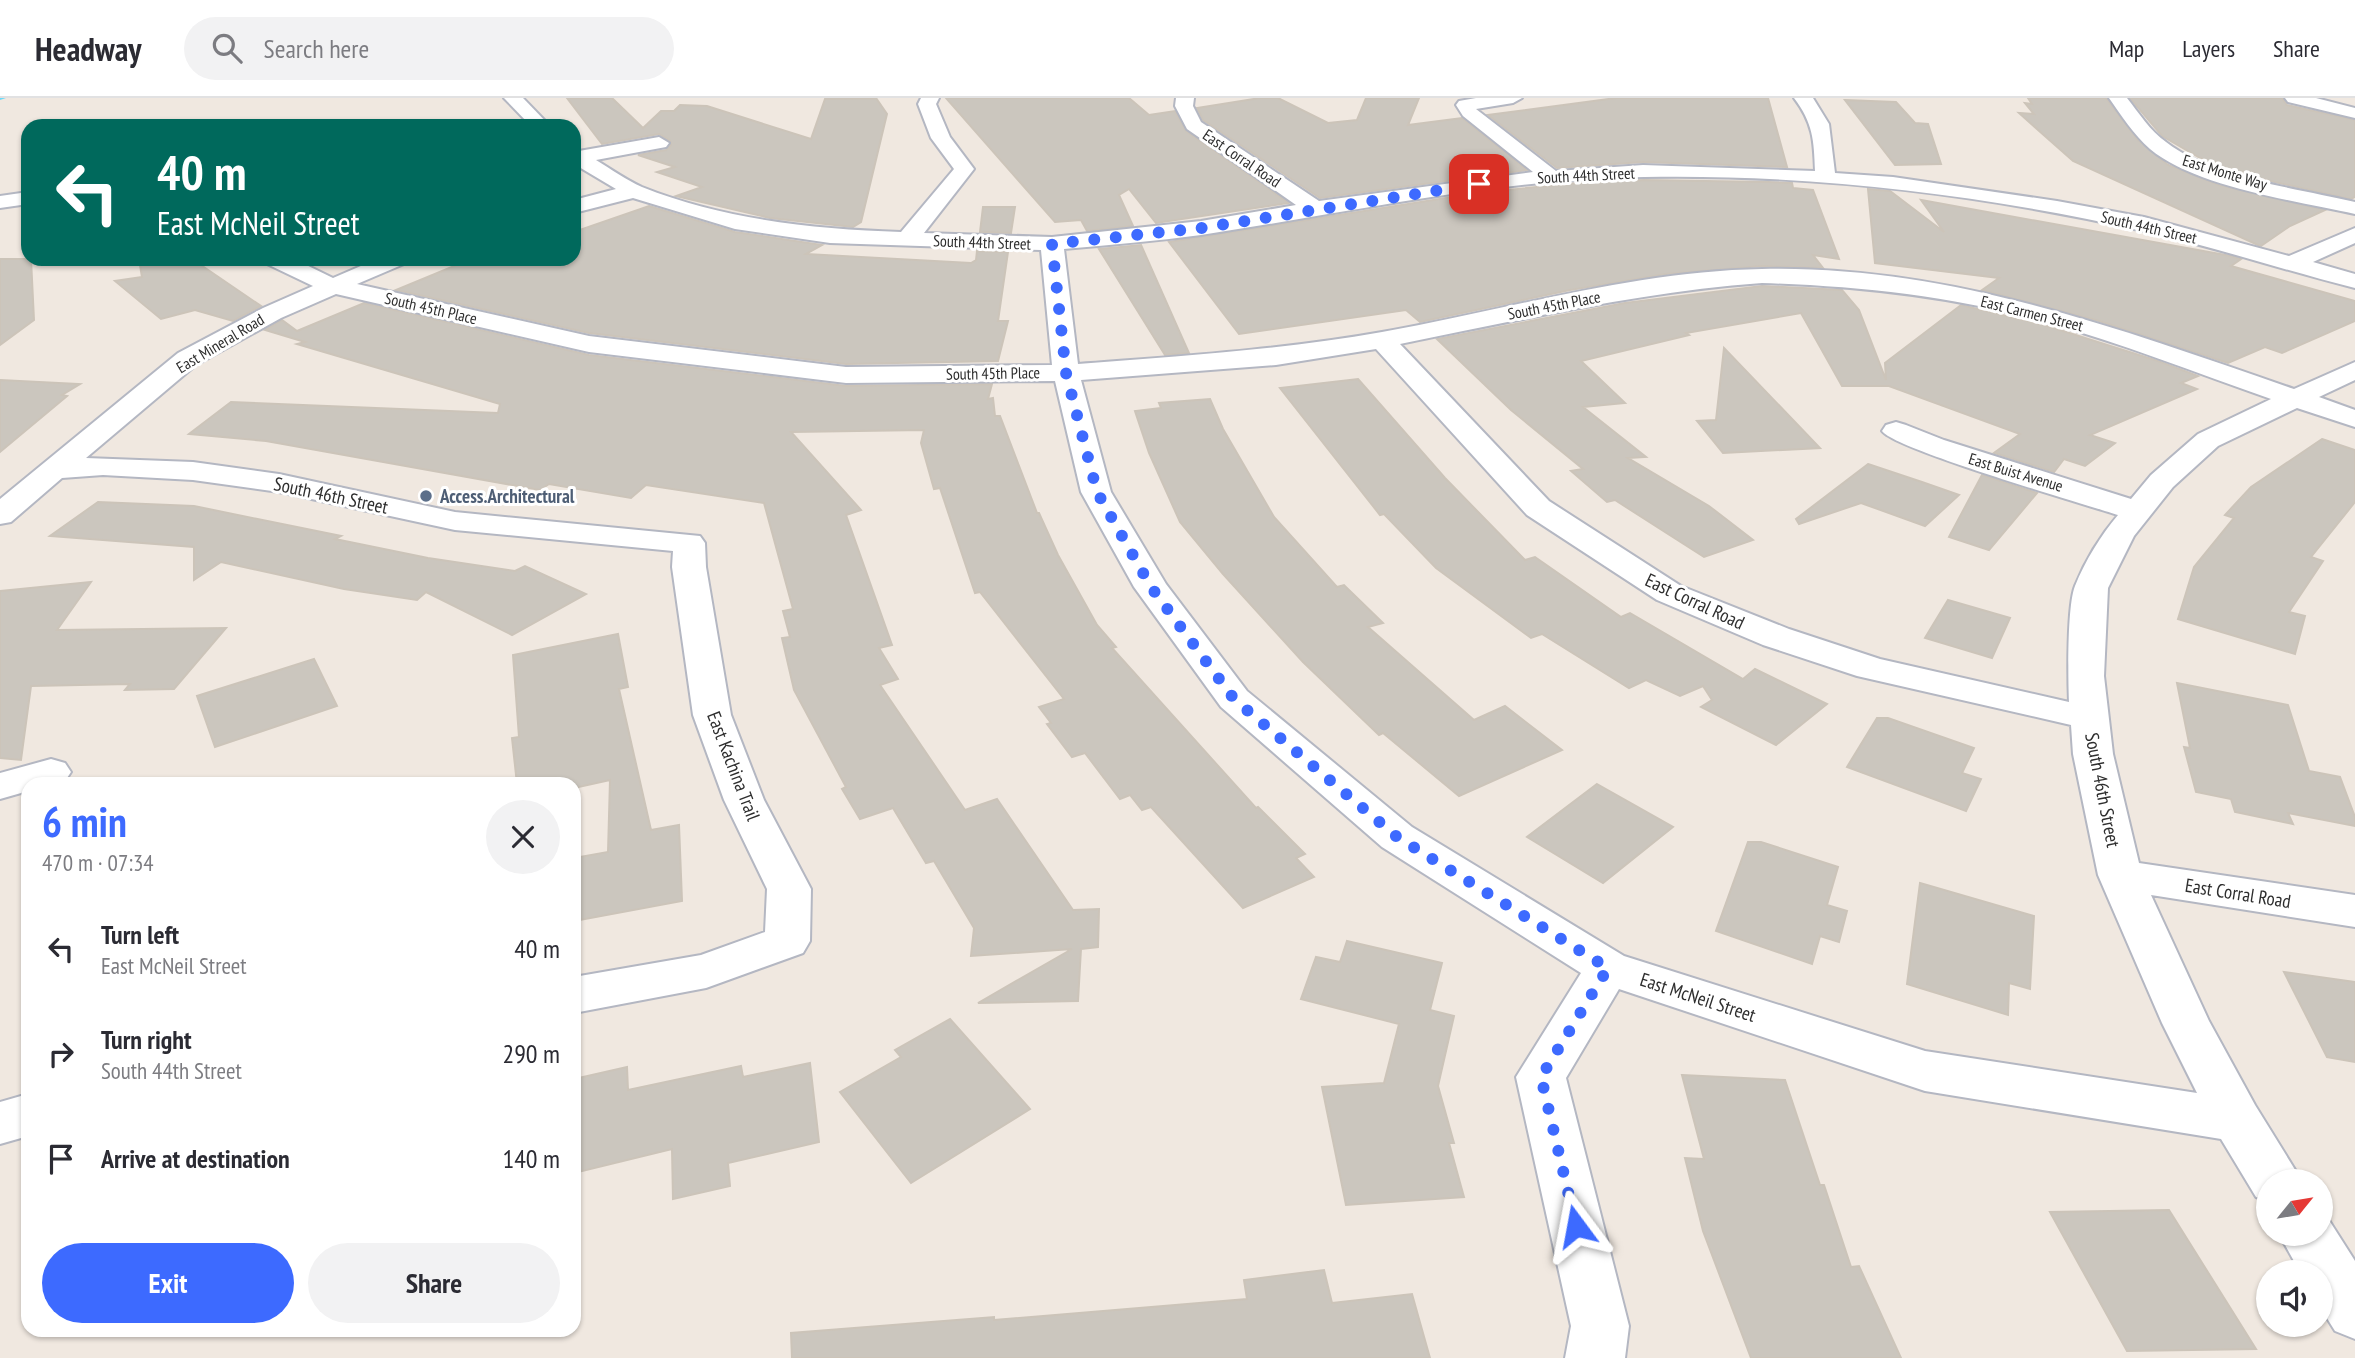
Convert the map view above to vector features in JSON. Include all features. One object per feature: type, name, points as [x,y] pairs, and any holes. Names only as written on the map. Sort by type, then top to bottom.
[{"type":"street","points":[[513,98],[534,119]]},
{"type":"street","points":[[908,239],[964,169],[941,138],[927,104],[930,98]]},
{"type":"street","name":"East Corral Road","points":[[1185,98],[1184,106],[1194,125],[1315,208]]},
{"type":"street","points":[[1513,98],[1465,105],[1469,112],[1550,176]]},
{"type":"street","points":[[1803,98],[1815,114],[1823,135],[1825,177]]},
{"type":"street","name":"East Monte Way","points":[[2118,98],[2162,149],[2180,159],[2232,176],[2355,208]]},
{"type":"street","points":[[2294,98],[2355,113]]},
{"type":"street","points":[[581,156],[659,143]]},
{"type":"street","name":"South 44th Street","points":[[581,160],[634,191],[735,222],[830,236],[1052,244],[1201,228],[1315,208],[1550,176],[1710,171],[1825,177],[1968,192],[2057,206],[2144,224],[2355,281]]},
{"type":"street","points":[[581,205],[634,191]]},
{"type":"street","points":[[0,202],[21,199]]},
{"type":"street","points":[[2293,263],[2355,235]]},
{"type":"street","name":"East McNeil Street","points":[[1052,244],[1066,373],[1097,492],[1151,587],[1234,699],[1397,837],[1608,968],[1925,1071],[2237,1121]]},
{"type":"street","points":[[290,266],[331,285]]},
{"type":"street","name":"East Mineral Road","points":[[0,515],[187,359],[243,327],[331,285],[378,266]]},
{"type":"street","name":"East Carmen Street","points":[[1696,281],[1762,276],[1850,279],[1948,293],[2095,328],[2355,419]]},
{"type":"street","name":"South 45th Place","points":[[331,285],[602,346],[846,375],[1066,373],[1276,357],[1382,340],[1615,293],[1696,281]]},
{"type":"street","name":"East Corral Road","points":[[1382,340],[1538,508],[1669,593],[1776,637],[1870,668],[2090,718]]},
{"type":"street","name":"South 46th Street","points":[[2267,1169],[2237,1121],[2186,1023],[2120,875],[2093,754],[2087,676],[2091,588],[2119,534],[2137,511],[2162,481],[2208,440],[2355,370]]},
{"type":"street","name":"East Buist Avenue","points":[[1896,431],[1934,446],[2137,511]]},
{"type":"street","name":"South 46th Street","points":[[54,470],[103,466],[193,471],[279,483],[455,521],[690,543]]},
{"type":"street","name":"East Kachina Trail","points":[[581,994],[706,971],[787,941],[789,889],[744,800],[712,715],[689,567],[690,543]]},
{"type":"street","points":[[33,777],[51,772]]},
{"type":"street","points":[[0,786],[21,780]]},
{"type":"street","name":"East Corral Road","points":[[2120,875],[2355,911]]},
{"type":"street","points":[[1595,1358],[1600,1326],[1541,1077],[1608,968]]},
{"type":"street","points":[[0,1123],[21,1117]]},
{"type":"street","points":[[2314,1246],[2355,1312]]},
{"type":"building","points":[[567,98],[612,98],[643,128],[661,111],[674,111],[680,105],[707,106],[811,139],[825,99],[876,98],[887,114],[861,222],[853,227],[770,218],[676,196],[702,187],[657,172],[675,167],[638,155],[666,150],[671,145],[670,141],[659,134],[602,144]]},
{"type":"building","points":[[946,98],[1129,98],[1149,115],[1175,111],[1186,131],[1289,203],[1156,223],[1129,189],[1119,195],[1133,226],[1087,231],[1081,220],[1055,222]]},
{"type":"building","points":[[1260,98],[1278,98],[1328,123],[1357,120],[1366,98],[1419,98],[1408,125],[1462,118],[1527,170],[1320,198],[1203,120],[1197,108]]},
{"type":"building","points":[[1616,98],[1768,98],[1787,167],[1643,162],[1557,168],[1488,115]]},
{"type":"building","points":[[2028,98],[2106,98],[2137,139],[2168,165],[2219,185],[2325,210],[2290,226],[2261,246],[2258,245],[2073,161],[2019,113],[2034,114],[2025,103],[2032,104]]},
{"type":"building","points":[[2130,98],[2282,98],[2287,105],[2355,120],[2355,197],[2351,199],[2257,178],[2209,163],[2162,136]]},
{"type":"building","points":[[1845,100],[1896,102],[1915,123],[1928,124],[1941,164],[1895,165]]},
{"type":"building","points":[[1644,180],[1792,183],[1793,188],[1813,190],[1839,259],[1813,255],[1823,268],[1762,266],[1666,274],[1570,290],[1420,322],[1406,310],[1239,334],[1169,242],[1477,193],[1588,182]]},
{"type":"building","points":[[1868,189],[1890,191],[1944,232],[1921,200],[2231,256],[2241,259],[2231,266],[2355,301],[2355,321],[2282,353],[2265,347],[2228,363],[2099,321],[1982,290],[1999,278],[1875,263]]},
{"type":"building","points":[[649,206],[735,232],[822,245],[806,254],[971,263],[976,260],[977,251],[1008,252],[998,321],[1008,321],[998,361],[846,364],[589,333],[396,290],[454,266],[581,266],[581,230]]},
{"type":"building","points":[[983,207],[1015,207],[1011,233],[980,232]]},
{"type":"building","points":[[1141,245],[1189,353],[1165,355],[1099,249]]},
{"type":"building","points":[[0,259],[21,259],[21,266],[31,266],[34,320],[0,345]]},
{"type":"building","points":[[140,266],[202,266],[261,306],[233,321],[195,310],[161,319],[115,281],[142,277]]},
{"type":"building","points":[[1762,286],[1842,290],[1859,310],[1886,380],[1885,363],[1961,305],[2044,325],[2158,361],[2198,376],[2181,383],[2197,389],[2090,435],[2115,443],[2085,466],[2064,459],[2054,472],[1994,453],[2020,434],[1889,386],[1842,386],[1801,313],[1686,333],[1689,335],[1581,361],[1625,403],[1583,407],[1646,457],[1628,458],[1709,506],[1753,540],[1704,557],[1615,500],[1607,502],[1571,471],[1583,469],[1511,410],[1437,339],[1625,303]]},
{"type":"building","points":[[364,303],[589,355],[846,386],[992,384],[988,399],[993,398],[995,416],[1000,416],[1037,513],[1097,625],[1116,647],[1112,648],[1256,808],[1305,854],[1296,858],[1314,877],[1243,908],[1151,807],[1142,810],[1130,795],[1120,799],[1085,753],[1072,757],[1047,724],[1051,723],[1039,707],[1064,699],[980,592],[975,593],[940,488],[934,489],[921,443],[924,430],[791,432],[861,510],[846,515],[892,645],[879,648],[898,679],[880,685],[965,810],[997,799],[1073,910],[1099,909],[1098,947],[1081,949],[1078,1001],[978,1003],[1072,949],[971,956],[974,928],[934,861],[926,863],[893,808],[860,819],[842,789],[846,787],[794,690],[782,638],[790,637],[783,611],[793,609],[764,503],[646,485],[631,498],[549,484],[540,490],[266,441],[189,434],[231,402],[498,413],[500,404],[297,344],[305,342],[265,330],[282,320],[297,331]]},
{"type":"building","points":[[1724,348],[1820,448],[1723,453],[1697,421],[1716,420]]},
{"type":"building","points":[[1358,379],[1445,478],[1525,560],[1535,557],[1621,617],[1630,613],[1743,679],[1755,669],[1827,704],[1776,745],[1701,707],[1712,700],[1703,686],[1680,696],[1646,680],[1629,688],[1542,634],[1531,638],[1436,568],[1384,514],[1380,515],[1280,388]]},
{"type":"building","points":[[0,380],[80,384],[62,395],[67,396],[0,452]]},
{"type":"building","points":[[1210,399],[1223,429],[1274,517],[1337,587],[1344,585],[1383,623],[1368,627],[1474,720],[1505,706],[1562,750],[1459,796],[1383,733],[1379,735],[1303,662],[1180,522],[1149,453],[1135,411],[1161,408],[1159,403]]},
{"type":"building","points":[[2322,439],[2355,450],[2355,502],[2311,557],[2323,561],[2289,612],[2305,616],[2295,654],[2178,619],[2194,567],[2234,518],[2225,515],[2251,487]]},
{"type":"building","points":[[1868,464],[1959,495],[1925,526],[1861,503],[1799,524],[1796,519]]},
{"type":"building","points":[[1982,475],[2037,493],[1989,550],[1949,537]]},
{"type":"building","points":[[98,502],[194,506],[341,536],[335,539],[428,558],[515,571],[525,566],[586,594],[512,635],[426,592],[417,600],[344,589],[221,562],[194,580],[194,547],[50,536]]},
{"type":"building","points":[[91,582],[57,630],[226,628],[174,689],[125,690],[130,684],[31,686],[21,760],[0,758],[0,591]]},
{"type":"building","points":[[1948,600],[2010,618],[1992,658],[1925,638]]},
{"type":"building","points":[[618,634],[628,687],[619,689],[651,830],[679,825],[682,901],[581,920],[581,857],[608,852],[610,780],[581,786],[581,777],[516,777],[512,738],[519,737],[513,655]]},
{"type":"building","points":[[314,659],[337,706],[215,747],[197,696]]},
{"type":"building","points":[[2177,683],[2288,705],[2309,771],[2340,777],[2355,817],[2355,826],[2288,813],[2293,824],[2235,812],[2231,799],[2196,792],[2184,747],[2190,748]]},
{"type":"building","points":[[1877,718],[1888,718],[1974,748],[1962,773],[1981,779],[1966,811],[1847,767]]},
{"type":"building","points":[[1597,784],[1673,827],[1603,883],[1527,837]]},
{"type":"building","points":[[1748,842],[1761,842],[1838,867],[1827,905],[1847,911],[1839,942],[1820,936],[1812,964],[1716,931]]},
{"type":"building","points":[[1920,883],[2034,916],[2030,989],[2009,983],[2008,1015],[1907,984]]},
{"type":"building","points":[[1347,941],[1442,963],[1430,1010],[1454,1016],[1438,1086],[1454,1143],[1449,1143],[1464,1197],[1346,1205],[1322,1087],[1384,1083],[1399,1024],[1301,999],[1316,957],[1340,962]]},
{"type":"building","points":[[2284,972],[2355,982],[2355,1062],[2327,1057]]},
{"type":"building","points":[[950,1019],[1030,1109],[911,1183],[840,1092],[901,1057],[895,1050]]},
{"type":"building","points":[[810,1063],[819,1142],[728,1163],[730,1186],[673,1199],[672,1149],[581,1171],[581,1077],[627,1067],[628,1090],[741,1066],[743,1077]]},
{"type":"building","points":[[1682,1075],[1785,1080],[1851,1267],[1859,1266],[1901,1358],[1751,1358],[1703,1231],[1685,1158],[1704,1159]]},
{"type":"building","points":[[2169,1210],[2256,1349],[2127,1351],[2050,1212]]},
{"type":"building","points":[[1324,1270],[1332,1303],[1412,1294],[1430,1358],[792,1358],[791,1333],[994,1317],[994,1320],[1247,1299],[1244,1280]]},
{"type":"place","name":"Access.Architectural","points":[[426,496]]},
{"type":"route","points":[[1479,184],[1201,228],[1052,244],[1066,373],[1097,492],[1151,587],[1234,699],[1397,837],[1608,968],[1541,1077],[1576,1226]]}]
